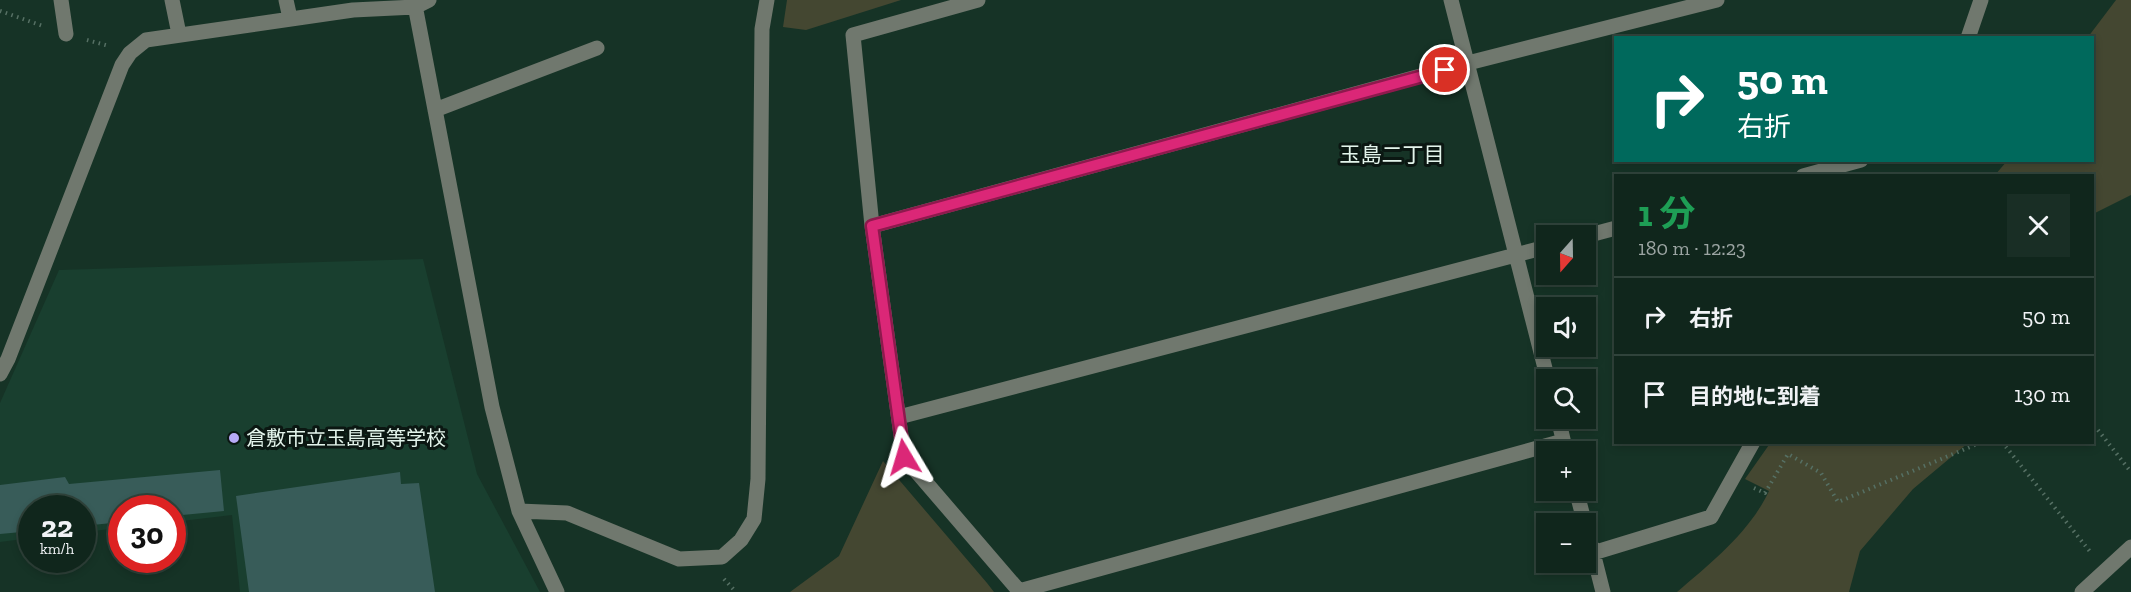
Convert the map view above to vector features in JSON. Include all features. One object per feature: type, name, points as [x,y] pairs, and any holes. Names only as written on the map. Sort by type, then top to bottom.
[{"type":"street","points":[[61,0],[66,34]]},
{"type":"street","points":[[172,0],[179,34]]},
{"type":"street","points":[[286,0],[290,18]]},
{"type":"street","points":[[519,511],[567,513],[679,559],[722,557],[741,540],[754,519],[758,479],[762,29],[767,0]]},
{"type":"street","points":[[978,0],[853,35],[872,226],[904,457],[1020,591],[1536,454]]},
{"type":"street","points":[[1451,0],[1545,369]]},
{"type":"street","points":[[872,226],[1468,63],[1717,0]]},
{"type":"street","points":[[1969,36],[1981,0]]},
{"type":"street","points":[[0,374],[122,65],[130,53],[146,40],[179,34],[419,2],[435,110],[492,407],[519,511],[557,592]]},
{"type":"street","points":[[435,110],[597,48]]},
{"type":"street","points":[[1818,174],[1833,172],[1856,162]]},
{"type":"street","points":[[1596,234],[1614,229]]},
{"type":"street","points":[[899,417],[1536,250]]},
{"type":"street","points":[[1596,552],[1711,518],[1752,444]]},
{"type":"street","points":[[2082,592],[2131,547]]},
{"type":"street","points":[[1596,565],[1603,592]]},
{"type":"path","points":[[2098,430],[2131,472]]},
{"type":"path","points":[[1733,478],[1765,493],[1788,454],[1821,473],[1838,502],[1977,444]]},
{"type":"path","points":[[2003,444],[2106,570]]},
{"type":"shaded area","points":[[787,0],[901,0],[806,30],[783,27]]},
{"type":"shaded area","points":[[2116,0],[2131,0],[2131,195],[2094,214],[2094,174],[1996,174],[2006,162],[2094,162],[2094,36],[2089,36]]},
{"type":"shaded area","name":"倉敷市立玉島高等学校","points":[[423,259],[477,474],[540,592],[240,592],[232,515],[186,520],[186,495],[108,495],[108,529],[96,531],[96,495],[18,495],[18,540],[0,542],[0,403],[59,270]]},
{"type":"shaded area","points":[[1770,444],[1967,444],[1913,489],[1860,551],[1849,592],[1677,592],[1729,546],[1761,506],[1769,491],[1745,479]]},
{"type":"shaded area","points":[[883,461],[994,592],[790,592],[839,556]]},
{"type":"building","points":[[220,470],[224,511],[186,515],[186,495],[108,495],[108,523],[96,525],[96,495],[18,495],[18,532],[0,534],[0,485],[65,477],[69,484]]},
{"type":"building","points":[[400,472],[401,484],[419,483],[435,592],[249,592],[236,496]]},
{"type":"place","name":"倉敷市立玉島高等学校","points":[[234,438]]},
{"type":"district","name":"玉島二丁目","points":[[1392,155]]},
{"type":"route","points":[[904,457],[872,226],[1445,70]]}]
